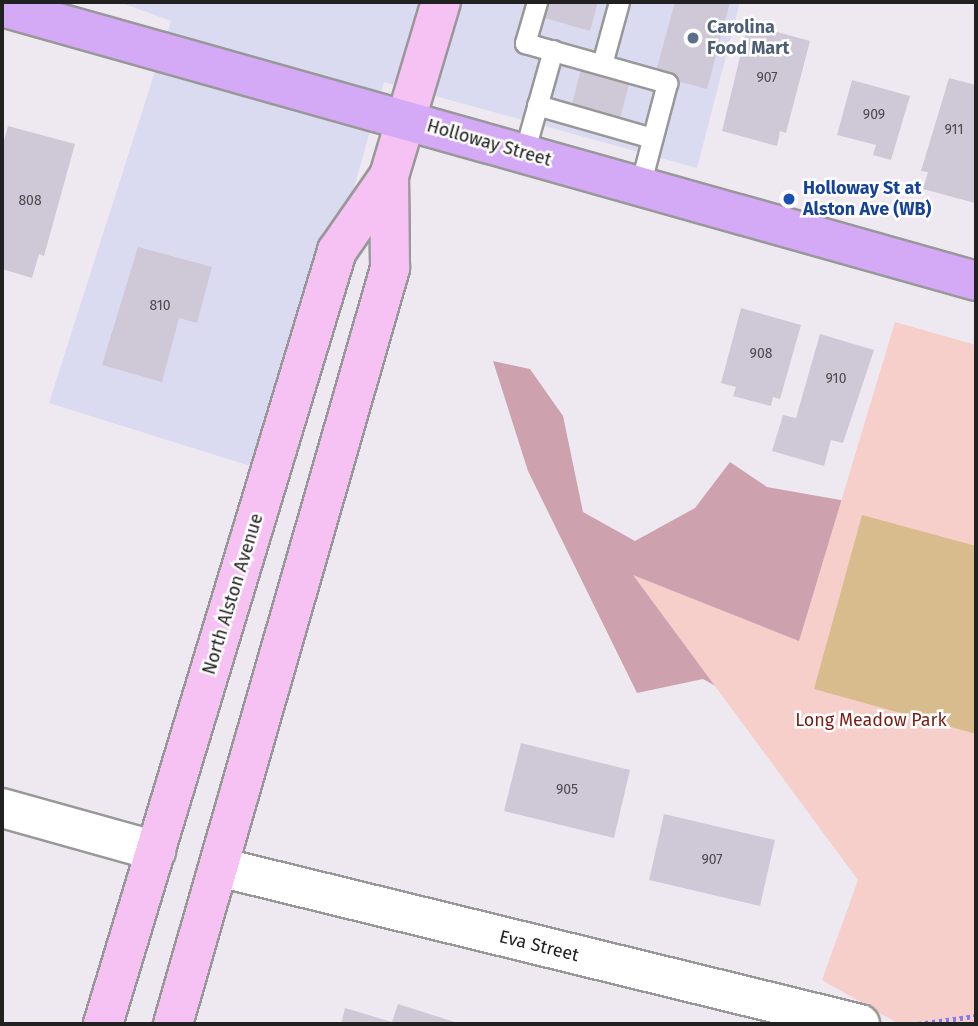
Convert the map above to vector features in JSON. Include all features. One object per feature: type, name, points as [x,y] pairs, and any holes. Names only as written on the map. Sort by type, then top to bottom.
[{"type":"main road","name":"North Alston Avenue","points":[[173,1024],[390,268],[389,176],[441,2]]},
{"type":"main road","name":"Holloway Street","points":[[2,7],[976,281]]},
{"type":"main road","name":"North Alston Avenue","points":[[103,1024],[337,251],[389,176]]},
{"type":"street","points":[[2,808],[156,850]]},
{"type":"street","name":"Eva Street","points":[[219,867],[860,1024]]},
{"type":"lane","points":[[537,2],[525,43],[667,83],[640,186]]},
{"type":"lane","points":[[602,64],[619,2]]},
{"type":"lane","points":[[524,153],[553,50]]},
{"type":"lane","points":[[537,106],[652,138]]},
{"type":"path","points":[[918,1024],[976,1016]]},
{"type":"shaded area","points":[[119,2],[740,2],[697,168],[384,82],[273,473],[49,403],[171,21]]},
{"type":"shaded area","points":[[493,361],[530,369],[563,416],[583,512],[635,541],[695,508],[730,462],[767,487],[846,501],[775,719],[703,679],[637,693],[528,471]]},
{"type":"shaded area","points":[[862,515],[976,546],[976,734],[814,689]]},
{"type":"green space","name":"Long Meadow Park","points":[[895,322],[976,345],[976,1024],[899,1024],[822,980],[858,880],[633,575],[799,641]]},
{"type":"building","points":[[542,2],[598,2],[590,31],[538,16]]},
{"type":"building","name":"Carolina Food Mart","points":[[675,2],[730,2],[707,89],[655,75]]},
{"type":"building","points":[[748,24],[810,41],[786,133],[780,131],[777,146],[722,131]]},
{"type":"building","points":[[582,64],[631,77],[618,126],[570,113]]},
{"type":"building","points":[[949,78],[976,85],[975,203],[923,189],[928,172],[921,171]]},
{"type":"building","points":[[852,80],[910,96],[891,160],[873,155],[876,145],[837,135]]},
{"type":"building","points":[[8,126],[75,144],[44,256],[39,254],[32,278],[2,269],[2,148]]},
{"type":"building","points":[[138,247],[212,267],[197,323],[179,318],[162,382],[102,365]]},
{"type":"building","points":[[741,308],[801,325],[780,399],[773,397],[771,406],[733,396],[736,387],[721,383]]},
{"type":"building","points":[[820,334],[874,350],[843,443],[831,440],[824,466],[772,451],[783,415],[796,418]]},
{"type":"building","points":[[521,743],[630,770],[614,838],[504,811]]},
{"type":"building","points":[[664,814],[775,840],[760,906],[649,880]]},
{"type":"building","points":[[398,1004],[461,1024],[341,1024],[345,1008],[392,1022]]},
{"type":"place","name":"Carolina Food Mart","points":[[693,38]]},
{"type":"place","name":"Holloway St at Alston Ave (WB)","points":[[789,199]]}]
